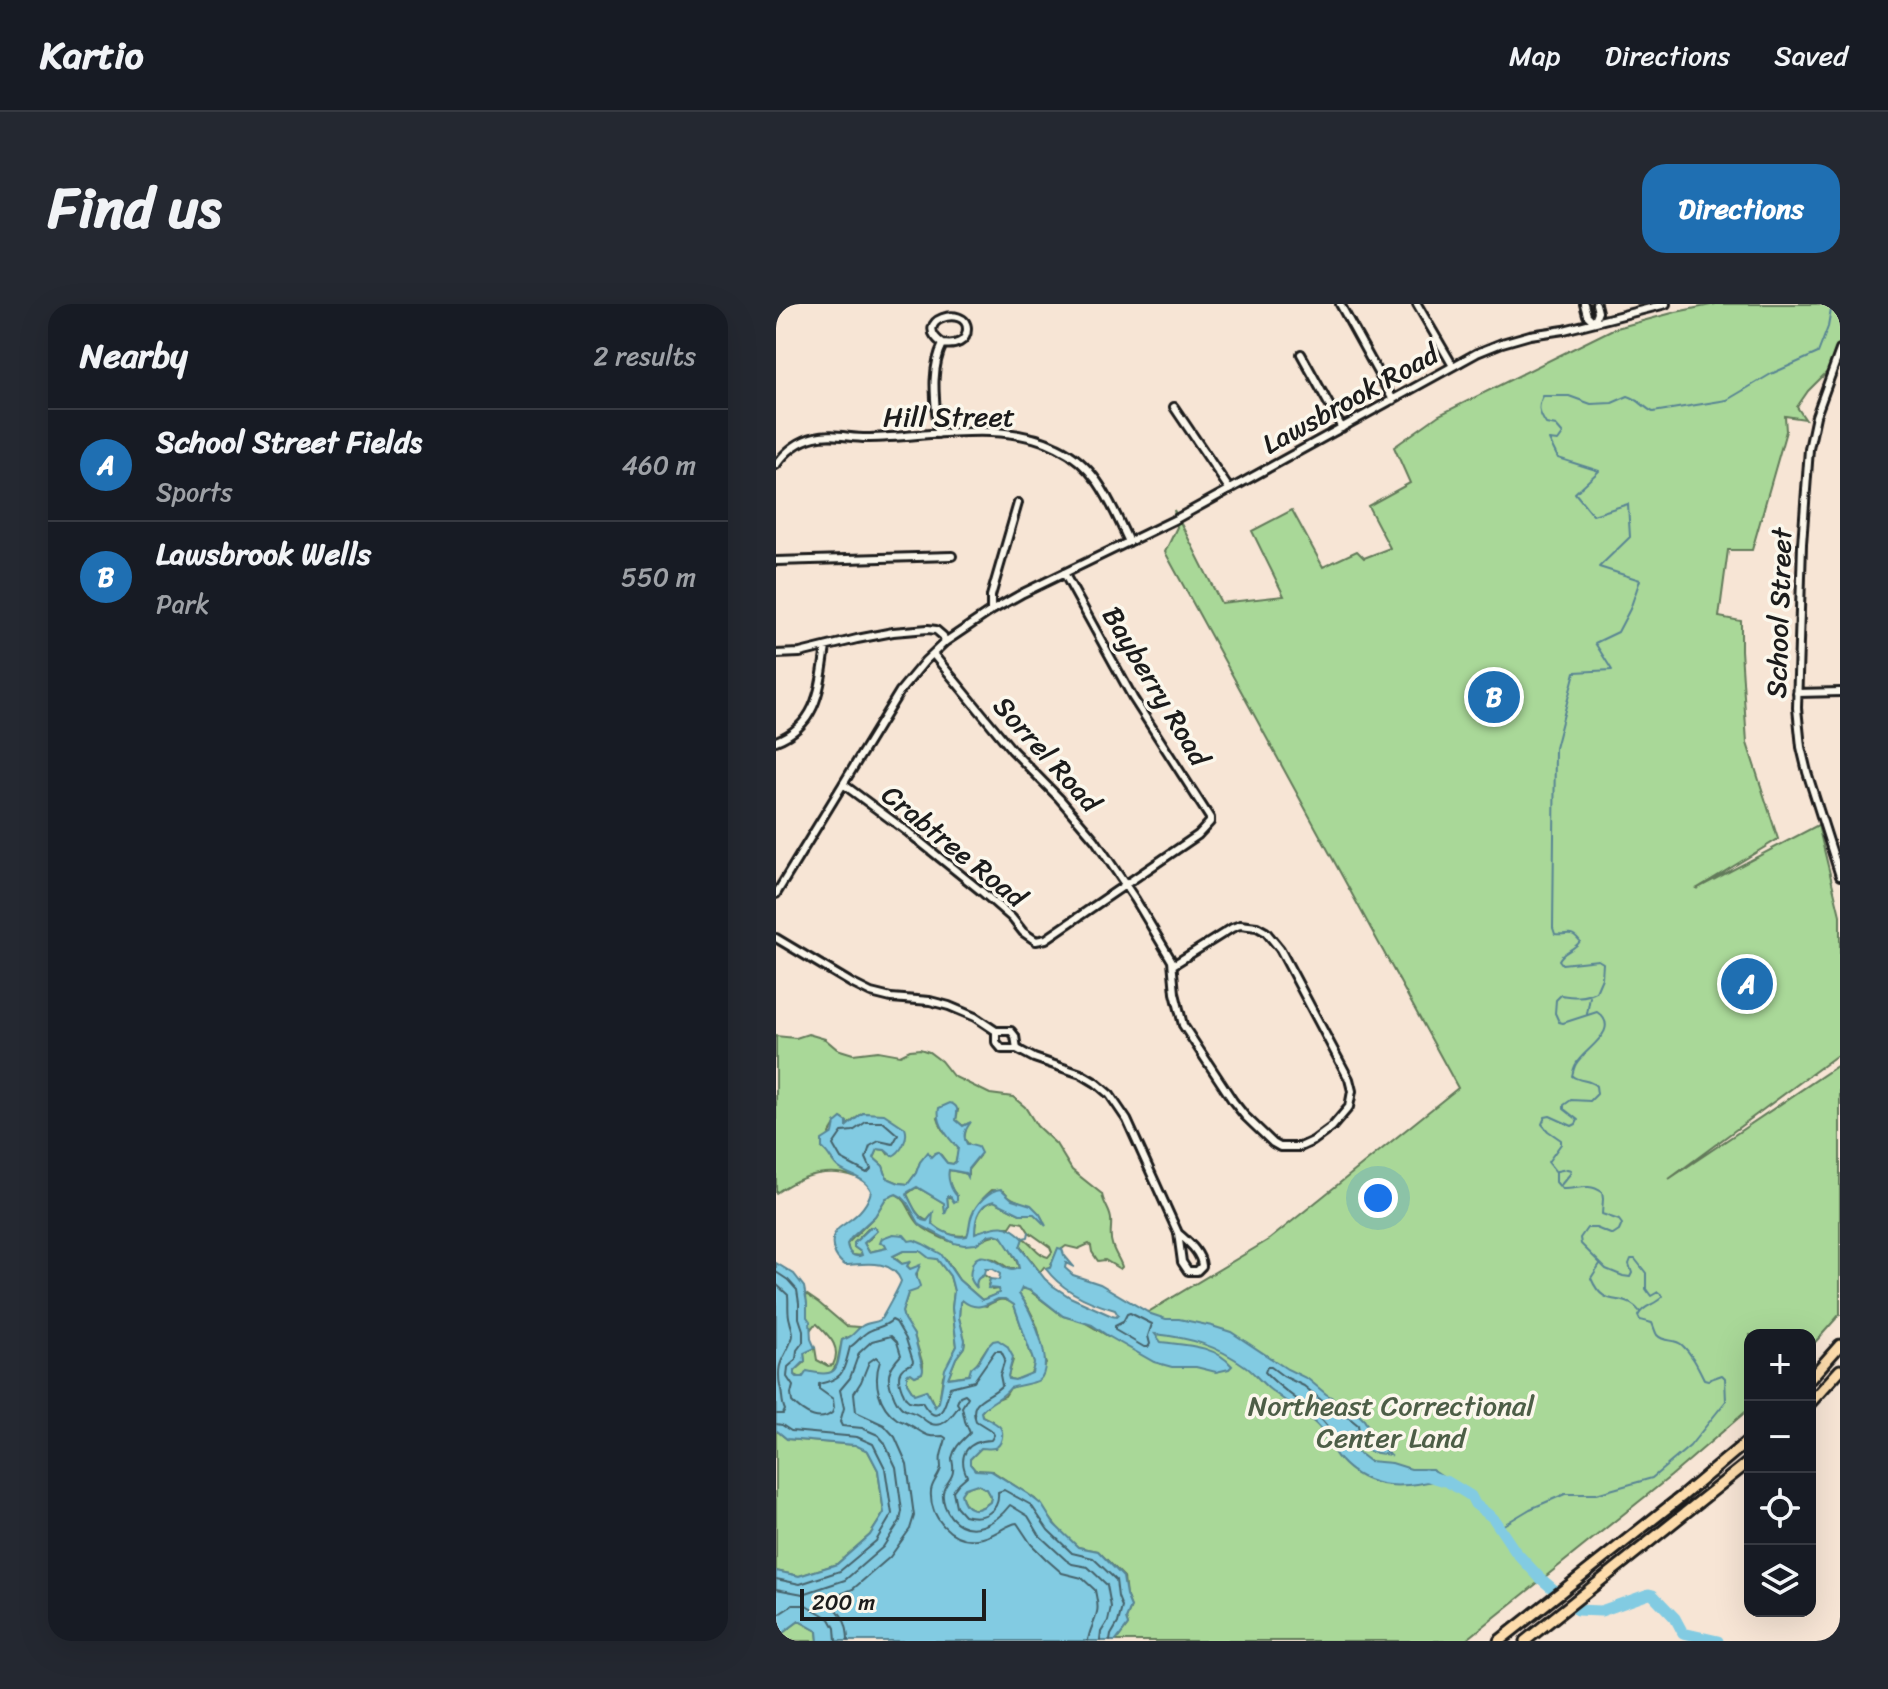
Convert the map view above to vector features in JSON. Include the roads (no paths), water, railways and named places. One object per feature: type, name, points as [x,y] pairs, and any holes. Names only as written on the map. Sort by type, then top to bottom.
[{"type":"highway","points":[[1816,1372],[1840,1345]]},
{"type":"highway","points":[[1812,1401],[1840,1370]]},
{"type":"highway","points":[[1499,1641],[1744,1444]]},
{"type":"highway","points":[[1525,1641],[1744,1466]]},
{"type":"street","points":[[1340,304],[1393,400]]},
{"type":"street","points":[[1417,304],[1453,366]]},
{"type":"street","points":[[1584,304],[1587,315],[1594,322],[1598,312],[1596,304]]},
{"type":"street","name":"Lawsbrook Road","points":[[776,894],[900,691],[945,642],[991,611],[1156,529],[1453,366],[1502,343],[1666,304]]},
{"type":"street","points":[[945,312],[956,312],[967,323],[966,335],[955,345],[943,344],[935,337],[934,322],[945,312]]},
{"type":"street","points":[[938,434],[934,376],[943,344]]},
{"type":"street","name":"School Street","points":[[1840,350],[1816,416],[1809,449],[1797,693],[1801,747],[1840,876]]},
{"type":"street","points":[[1301,354],[1342,428]]},
{"type":"street","points":[[1174,407],[1230,490]]},
{"type":"street","name":"Hill Street","points":[[776,465],[799,443],[827,435],[860,438],[1010,433],[1058,447],[1086,466],[1100,483],[1129,542]]},
{"type":"street","points":[[991,611],[991,596],[1018,503]]},
{"type":"street","points":[[776,561],[952,556]]},
{"type":"street","name":"Bayberry Road","points":[[1064,573],[1133,698],[1204,807],[1210,822],[1198,835],[1125,885]]},
{"type":"street","points":[[776,654],[800,653],[865,637],[928,629],[936,630],[945,642]]},
{"type":"street","points":[[776,741],[795,731],[813,708],[826,647]]},
{"type":"street","name":"Sorrel Road","points":[[933,654],[995,730],[1095,840],[1160,938],[1173,965]]},
{"type":"street","points":[[1797,693],[1840,692]]},
{"type":"street","name":"Crabtree Road","points":[[843,784],[981,891],[1023,932],[1037,941],[1046,939],[1125,885]]},
{"type":"street","points":[[1240,925],[1266,932],[1299,982],[1349,1079],[1352,1091],[1349,1107],[1332,1127],[1300,1147],[1280,1147],[1245,1116],[1183,1025],[1175,993],[1173,965],[1240,925]]},
{"type":"street","points":[[776,938],[871,993],[949,1006],[975,1017],[996,1031],[1014,1033],[1017,1049]]},
{"type":"street","points":[[996,1031],[999,1048],[1017,1049],[1089,1078],[1110,1095],[1127,1120],[1178,1233],[1184,1267],[1188,1271],[1197,1271],[1202,1266],[1202,1260],[1178,1233]]},
{"type":"water","points":[[953,1104],[957,1110],[956,1120],[963,1126],[971,1122],[965,1133],[965,1141],[978,1147],[981,1153],[968,1169],[967,1177],[965,1173],[949,1170],[950,1184],[957,1200],[954,1202],[947,1196],[945,1214],[944,1203],[917,1187],[908,1192],[923,1220],[927,1221],[933,1213],[932,1223],[939,1229],[953,1235],[967,1236],[977,1206],[988,1195],[1001,1189],[1012,1199],[1031,1205],[1046,1226],[1034,1214],[1020,1214],[994,1201],[979,1212],[975,1233],[1000,1226],[1017,1233],[1023,1238],[1020,1247],[1053,1286],[1112,1316],[1118,1315],[1115,1310],[1077,1295],[1053,1277],[1046,1269],[1050,1268],[1058,1248],[1062,1249],[1074,1267],[1066,1263],[1065,1268],[1073,1275],[1100,1284],[1151,1314],[1231,1332],[1287,1369],[1308,1379],[1356,1412],[1390,1455],[1371,1452],[1354,1441],[1349,1442],[1369,1461],[1411,1469],[1432,1469],[1446,1478],[1417,1484],[1389,1485],[1363,1478],[1339,1459],[1314,1422],[1268,1388],[1245,1366],[1224,1353],[1191,1340],[1155,1334],[1161,1342],[1208,1350],[1232,1366],[1216,1372],[1154,1362],[1092,1325],[1063,1316],[1031,1291],[1022,1288],[1019,1294],[1030,1311],[1040,1337],[1044,1373],[1039,1380],[1010,1388],[981,1412],[982,1416],[999,1426],[1002,1438],[994,1448],[981,1448],[970,1459],[970,1464],[975,1470],[991,1471],[1028,1494],[1042,1505],[1054,1524],[1078,1547],[1098,1551],[1123,1577],[1131,1607],[1126,1619],[1128,1625],[1116,1641],[818,1641],[817,1631],[799,1621],[776,1641],[776,1571],[799,1576],[837,1564],[870,1535],[884,1513],[878,1470],[868,1451],[855,1445],[787,1439],[776,1430],[776,1263],[794,1274],[804,1287],[815,1348],[804,1353],[805,1361],[795,1375],[803,1377],[807,1371],[831,1372],[837,1365],[842,1340],[864,1325],[880,1320],[901,1281],[897,1274],[884,1266],[845,1265],[835,1254],[834,1235],[862,1208],[871,1191],[862,1180],[836,1166],[822,1148],[822,1140],[833,1133],[835,1123],[841,1118],[847,1126],[863,1113],[884,1114],[905,1128],[905,1140],[892,1156],[878,1149],[874,1158],[883,1166],[887,1178],[908,1184],[928,1152],[931,1157],[938,1152],[947,1163],[956,1161],[958,1148],[941,1124],[939,1108]],"holes":[[[896,1194],[902,1197],[920,1225],[954,1243],[976,1244],[989,1235],[1001,1236],[1019,1268],[1010,1270],[986,1257],[977,1258],[970,1275],[977,1288],[977,1281],[984,1275],[985,1269],[1000,1274],[999,1280],[990,1279],[988,1288],[998,1289],[999,1293],[982,1300],[959,1280],[941,1254],[914,1240],[909,1241],[904,1235],[893,1234],[882,1238],[880,1243],[887,1248],[869,1252],[864,1243],[877,1231],[871,1227],[854,1243],[862,1255],[854,1255],[847,1244],[875,1216],[886,1198]],[[903,1251],[920,1251],[929,1258],[937,1259],[952,1283],[957,1346],[945,1369],[939,1402],[935,1407],[926,1390],[914,1394],[907,1383],[907,1374],[915,1376],[923,1369],[914,1335],[902,1312],[908,1293],[920,1286],[916,1275],[920,1265],[910,1269],[907,1266],[909,1262],[902,1264],[893,1256]],[[998,1299],[1005,1299],[1014,1305],[1034,1363],[1032,1373],[1015,1380],[1009,1379],[1013,1357],[1007,1346],[998,1340],[988,1346],[969,1375],[948,1378],[964,1347],[959,1318],[960,1302],[984,1305]],[[977,1484],[986,1489],[990,1502],[972,1509],[963,1500],[961,1494],[965,1488]]]},
{"type":"waterway","points":[[1500,1527],[1530,1509],[1565,1494],[1596,1494],[1652,1478],[1690,1446],[1726,1401],[1725,1378],[1722,1375],[1704,1379],[1682,1345],[1660,1337],[1652,1323],[1640,1320],[1640,1312],[1663,1296],[1658,1292],[1651,1296],[1646,1289],[1646,1273],[1635,1259],[1631,1259],[1629,1264],[1630,1277],[1623,1276],[1606,1269],[1581,1244],[1580,1238],[1587,1228],[1613,1235],[1622,1224],[1602,1214],[1602,1192],[1587,1187],[1562,1189],[1556,1182],[1556,1172],[1548,1162],[1561,1140],[1542,1124],[1545,1117],[1550,1116],[1572,1126],[1576,1124],[1578,1120],[1564,1109],[1564,1105],[1571,1100],[1590,1101],[1597,1094],[1594,1084],[1572,1076],[1580,1058],[1599,1039],[1606,1026],[1597,1012],[1563,1023],[1559,1022],[1555,1013],[1556,1000],[1561,995],[1579,996],[1596,992],[1602,978],[1603,963],[1598,960],[1562,964],[1559,960],[1580,941],[1572,934],[1555,934],[1553,928],[1555,748],[1575,672],[1612,670],[1595,643],[1618,632],[1640,580],[1599,567],[1630,537],[1628,504],[1593,515],[1575,493],[1599,471],[1558,458],[1549,440],[1558,441],[1563,434],[1556,426],[1546,424],[1539,407],[1543,396],[1569,396],[1591,404],[1612,403],[1628,396],[1653,412],[1727,400],[1771,374],[1818,353],[1828,327],[1832,304]]},
{"type":"waterway","points":[[1587,1014],[1590,997]]},
{"type":"waterway","points":[[1557,1171],[1571,1170],[1560,1186]]},
{"type":"waterway","points":[[1023,1238],[1028,1237],[1029,1232]]},
{"type":"waterway","points":[[1600,1264],[1591,1278],[1596,1288],[1602,1295],[1627,1302],[1640,1312]]},
{"type":"waterway","points":[[1425,1475],[1448,1482],[1471,1496],[1475,1504],[1493,1518],[1515,1551],[1553,1589]]},
{"type":"waterway","points":[[1577,1610],[1601,1611],[1649,1594],[1675,1618],[1683,1633],[1718,1641]]},
{"type":"place","name":"Lawsbrook Wells","points":[[1494,697]]},
{"type":"place","name":"School Street Fields","points":[[1747,984]]},
{"type":"park label","name":"Northeast Correctional Center Land","points":[[1391,1421]]}]
